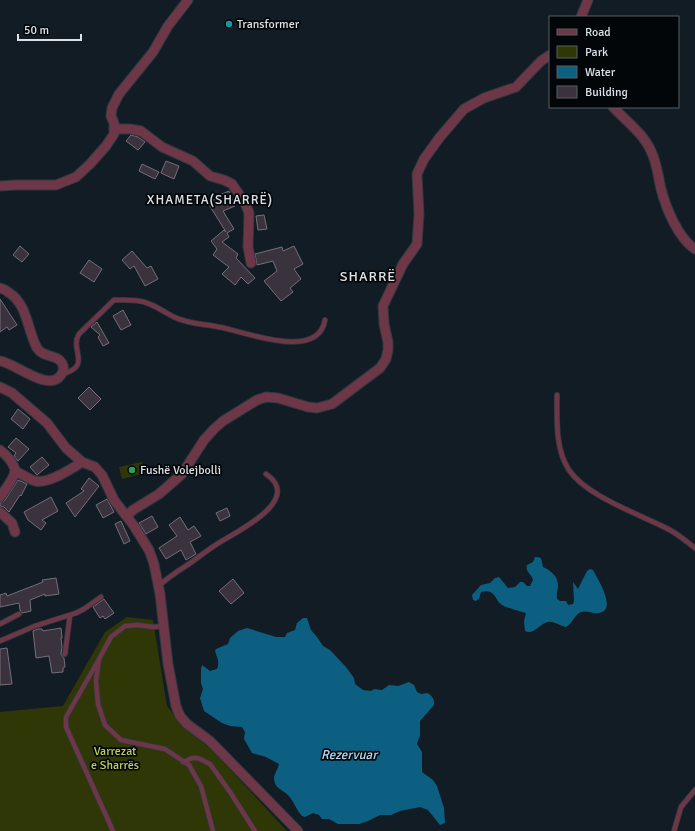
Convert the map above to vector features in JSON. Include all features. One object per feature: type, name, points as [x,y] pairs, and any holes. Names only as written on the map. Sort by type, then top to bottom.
[{"type":"street","points":[[0,186],[56,185],[76,177],[106,146],[114,134],[114,123],[111,116],[112,108],[119,94],[153,52],[168,26],[188,0]]},
{"type":"street","points":[[581,16],[588,0]]},
{"type":"street","points":[[127,516],[159,494],[182,474],[204,440],[214,429],[257,400],[266,397],[278,398],[308,407],[325,407],[335,402],[380,368],[386,359],[388,350],[388,342],[383,320],[383,306],[403,264],[417,244],[419,214],[417,174],[424,159],[440,137],[464,109],[484,98],[516,87],[541,61],[549,56]]},
{"type":"street","points":[[614,108],[644,138],[654,158],[661,190],[674,223],[682,236],[695,249]]},
{"type":"street","points":[[114,129],[141,131],[162,147],[194,161],[210,176],[232,184],[245,202],[249,212],[248,247],[251,263]]},
{"type":"street","points":[[0,288],[9,292],[19,303],[27,317],[37,348],[43,354],[60,360],[63,365],[62,374],[54,380],[43,379],[4,362],[0,362]]},
{"type":"street","points":[[0,387],[12,393],[47,423],[66,448],[82,462],[99,470],[114,500],[127,516],[149,550],[154,564],[177,710],[180,716],[187,724],[210,740],[298,831]]},
{"type":"street","points":[[0,450],[14,467],[15,471],[33,480],[41,481],[67,471],[82,462]]},
{"type":"street","points":[[0,497],[8,486],[15,471]]},
{"type":"street","points":[[0,512],[12,523],[15,532]]},
{"type":"lane","points":[[62,374],[70,372],[78,364],[79,356],[76,341],[79,334],[114,300],[142,301],[174,317],[198,325],[220,327],[231,331],[278,340],[301,342],[309,340],[324,327],[325,320]]},
{"type":"lane","points":[[557,395],[558,435],[563,457],[568,470],[580,482],[609,501],[672,531],[695,548]]},
{"type":"lane","points":[[158,586],[222,541],[260,517],[268,510],[277,495],[277,489],[276,482],[266,474]]},
{"type":"lane","points":[[0,641],[35,626],[84,609],[101,597]]},
{"type":"lane","points":[[0,624],[19,614]]},
{"type":"lane","points":[[66,654],[70,615]]},
{"type":"lane","points":[[113,831],[66,727],[66,718],[111,637],[125,626],[163,626]]},
{"type":"lane","points":[[99,659],[96,681],[98,704],[105,725],[121,740],[165,749],[189,765],[201,786],[213,831]]},
{"type":"lane","points":[[183,762],[192,758],[198,758],[210,764],[255,831]]},
{"type":"lane","points":[[674,831],[681,807],[695,790]]},
{"type":"green space","name":"Fushë Volejbolli","points":[[142,462],[145,473],[122,479],[119,467]]},
{"type":"green space","name":"Varrezat e Sharrës","points":[[127,617],[153,620],[167,706],[184,727],[213,751],[287,831],[0,831],[0,712],[63,706],[105,632]]},
{"type":"water","points":[[535,557],[541,558],[543,567],[555,576],[558,582],[557,599],[560,601],[566,601],[568,605],[573,604],[574,601],[573,582],[578,589],[587,571],[590,569],[593,570],[602,586],[607,600],[607,606],[604,611],[599,613],[585,611],[581,612],[566,627],[553,622],[548,622],[542,624],[531,632],[528,632],[525,631],[524,621],[526,613],[504,606],[498,602],[490,592],[481,592],[479,599],[476,601],[473,600],[472,595],[481,585],[490,583],[495,578],[499,577],[508,588],[515,587],[520,582],[530,586],[533,580],[527,569],[527,565],[533,562]]},
{"type":"water","name":"Rezervuar","points":[[303,618],[307,618],[311,630],[323,646],[330,650],[346,667],[354,678],[355,684],[363,690],[382,690],[389,685],[398,686],[409,682],[414,685],[417,692],[421,694],[427,693],[433,698],[434,705],[420,721],[420,735],[417,744],[422,752],[422,772],[433,780],[437,786],[444,808],[445,823],[440,825],[428,810],[420,807],[400,811],[391,815],[380,815],[359,824],[338,824],[329,819],[322,819],[319,815],[313,813],[305,817],[302,816],[290,797],[276,785],[274,777],[279,764],[266,757],[252,753],[244,739],[245,732],[242,727],[230,726],[222,723],[204,711],[200,698],[203,689],[201,683],[201,669],[202,665],[210,671],[217,669],[218,662],[215,651],[216,649],[228,644],[230,638],[238,631],[247,628],[276,637],[285,637],[287,633],[295,630],[297,623]]},
{"type":"building","points":[[131,135],[138,137],[145,142],[138,150],[126,141]]},
{"type":"building","points":[[166,161],[179,166],[174,179],[161,173]]},
{"type":"building","points":[[142,164],[159,172],[155,179],[139,171]]},
{"type":"building","points":[[229,191],[235,206],[223,211],[234,229],[227,233],[229,237],[222,242],[238,254],[236,258],[255,278],[248,284],[241,277],[235,285],[222,274],[229,267],[213,255],[217,249],[211,241],[224,230],[226,232],[208,203],[218,197],[217,196]]},
{"type":"building","points":[[264,215],[267,229],[258,230],[256,216]]},
{"type":"building","points":[[20,246],[29,254],[22,262],[13,255]]},
{"type":"building","points":[[294,246],[303,264],[294,269],[301,279],[290,288],[293,292],[281,301],[264,281],[277,271],[273,261],[257,265],[255,254],[282,247],[283,251]]},
{"type":"building","points":[[132,251],[147,268],[151,266],[158,279],[145,286],[134,266],[130,269],[122,260]]},
{"type":"building","points":[[89,260],[102,269],[94,282],[80,273]]},
{"type":"building","points":[[0,299],[17,325],[9,330],[7,327],[0,332]]},
{"type":"building","points":[[123,310],[131,325],[121,330],[113,316]]},
{"type":"building","points":[[97,322],[109,343],[103,346],[98,337],[100,335],[91,327]]},
{"type":"building","points":[[89,387],[101,399],[90,410],[78,398]]},
{"type":"building","points":[[18,409],[30,419],[23,429],[11,419]]},
{"type":"building","points":[[16,438],[29,449],[18,461],[14,456],[16,453],[8,447]]},
{"type":"building","points":[[42,457],[49,465],[37,475],[30,467]]},
{"type":"building","points":[[89,478],[99,486],[75,517],[66,503],[84,491],[81,489]]},
{"type":"building","points":[[18,480],[27,484],[21,496],[20,495],[9,512],[4,507],[0,506],[0,503],[5,500]]},
{"type":"building","points":[[51,497],[58,511],[42,520],[46,523],[41,530],[28,520],[24,512]]},
{"type":"building","points":[[107,499],[114,512],[103,518],[96,505]]},
{"type":"building","points":[[227,508],[230,516],[220,521],[216,513]]},
{"type":"building","points":[[152,516],[158,527],[146,534],[139,523]]},
{"type":"building","points":[[180,517],[188,530],[194,526],[201,536],[190,542],[196,554],[186,560],[181,550],[166,559],[159,548],[177,536],[169,525]]},
{"type":"building","points":[[121,521],[130,541],[124,544],[115,524]]},
{"type":"building","points":[[56,578],[59,594],[45,596],[45,594],[30,600],[31,611],[22,613],[19,603],[0,607],[0,595],[6,593],[7,596],[43,582],[42,580]]},
{"type":"building","points":[[233,579],[244,593],[231,604],[219,591]]},
{"type":"building","points":[[104,599],[114,613],[105,619],[103,616],[100,618],[93,607]]},
{"type":"building","points":[[61,628],[61,654],[64,658],[65,667],[63,668],[63,672],[52,673],[49,656],[36,658],[33,631],[38,629],[42,629],[43,631]]},
{"type":"building","points":[[7,648],[12,684],[0,685],[0,649]]},
{"type":"place","name":"Transformer","points":[[229,24]]},
{"type":"place","name":"Fushë Volejbolli","points":[[132,470]]},
{"type":"district","name":"XHAMETA(SHARRË)","points":[[210,200]]},
{"type":"district","name":"SHARRË","points":[[368,276]]}]
